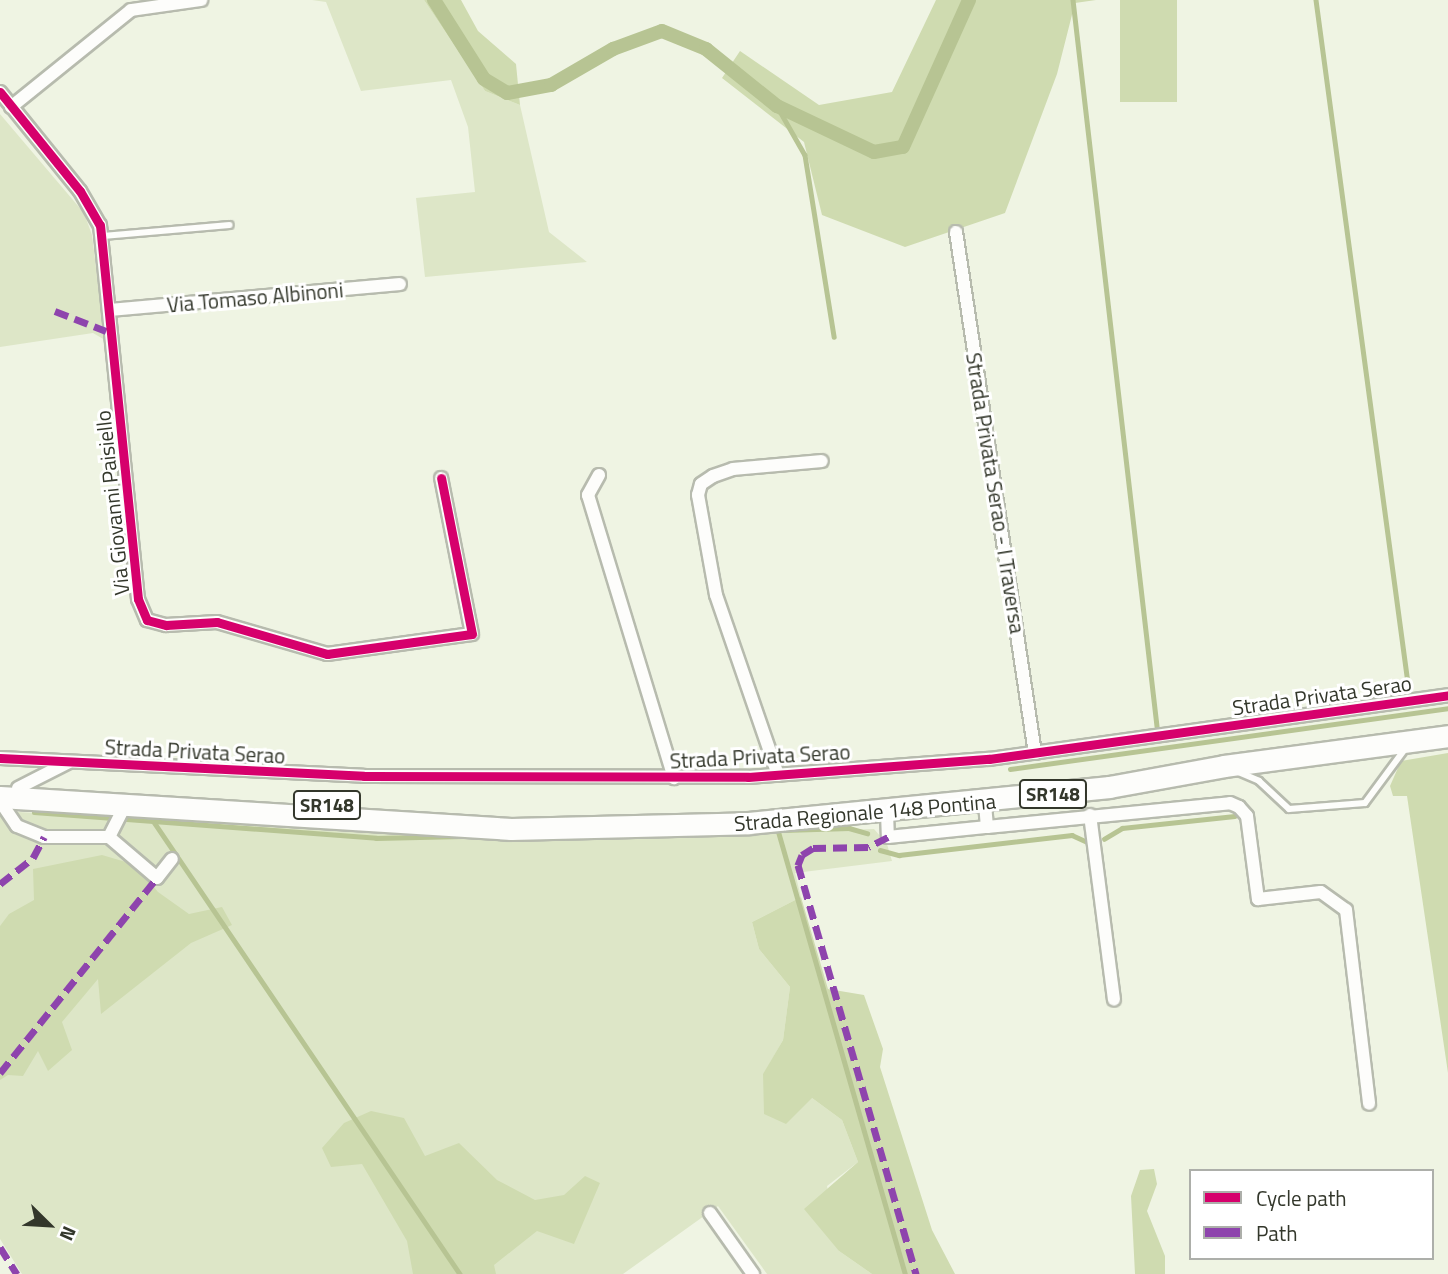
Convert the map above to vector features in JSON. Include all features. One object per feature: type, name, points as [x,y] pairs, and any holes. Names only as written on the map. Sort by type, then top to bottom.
[{"type":"main road","name":"Strada Regionale 148 Pontina","points":[[4,793],[125,806],[511,829],[654,825],[887,812],[985,803],[1109,788],[1224,766],[1448,736]]},
{"type":"main road","name":"Strada Regionale 148 Pontina","points":[[4,793],[654,825]]},
{"type":"street","points":[[11,107],[131,10],[201,0]]},
{"type":"street","name":"Via Giovanni Paisiello","points":[[0,93],[80,191],[103,236],[138,599],[142,613],[155,624],[217,622],[327,654],[472,634],[441,478]]},
{"type":"street","name":"Strada Privata Serao - I Traversa","points":[[956,232],[1035,753]]},
{"type":"street","name":"Via Tomaso Albinoni","points":[[110,310],[400,284]]},
{"type":"street","points":[[778,775],[716,595],[698,495],[701,484],[713,475],[733,469],[822,461]]},
{"type":"street","points":[[599,475],[588,495],[674,778]]},
{"type":"street","name":"Strada Privata Serao","points":[[4,793],[69,762],[364,776],[674,778],[778,775],[1035,753],[1448,695]]},
{"type":"street","points":[[0,758],[69,762]]},
{"type":"street","points":[[4,793],[17,826],[33,834],[113,833],[157,878],[172,859]]},
{"type":"street","points":[[985,803],[987,827]]},
{"type":"street","points":[[887,812],[888,836],[1230,803],[1247,816],[1258,899],[1321,892],[1346,910],[1369,1104]]},
{"type":"street","points":[[113,833],[125,806]]},
{"type":"street","points":[[1090,815],[1114,999]]},
{"type":"street","points":[[710,1213],[753,1274]]},
{"type":"lane","points":[[103,236],[230,225]]},
{"type":"lane","points":[[1224,766],[1259,781],[1289,809],[1364,803],[1412,741]]},
{"type":"green space","points":[[312,0],[424,0],[485,91],[520,105],[549,232],[587,262],[425,277],[416,198],[475,192],[468,127],[451,80],[361,91],[326,2]]},
{"type":"green space","points":[[424,0],[461,0],[478,31],[516,64],[520,105],[485,91]]},
{"type":"green space","points":[[936,0],[1096,0],[1075,3],[1057,74],[1005,213],[905,247],[822,215],[804,142],[722,78],[740,51],[819,105],[892,92]]},
{"type":"green space","points":[[1120,0],[1177,0],[1177,102],[1120,102]]},
{"type":"green space","points":[[0,114],[84,213],[92,235],[105,340],[93,333],[0,347]]},
{"type":"green space","points":[[1448,753],[1448,1073],[1407,796],[1393,796],[1390,786],[1401,761]]},
{"type":"green space","points":[[0,811],[419,834],[698,835],[874,829],[887,844],[892,861],[795,873],[801,897],[752,922],[759,949],[790,987],[783,1040],[763,1075],[812,1098],[842,1120],[858,1162],[827,1186],[839,1251],[872,1274],[767,1274],[718,1206],[623,1274],[22,1274],[0,1239]]},
{"type":"green space","points":[[102,855],[136,865],[158,892],[189,914],[222,907],[232,925],[191,943],[101,1014],[98,979],[62,1022],[72,1050],[48,1071],[38,1051],[23,1076],[8,1075],[0,1080],[0,926],[9,914],[34,900],[33,869]]},
{"type":"green space","points":[[801,897],[828,989],[864,995],[883,1049],[880,1067],[932,1230],[955,1274],[872,1274],[839,1251],[804,1209],[858,1162],[842,1120],[812,1098],[786,1124],[764,1114],[763,1074],[783,1040],[790,987],[759,949],[752,922]]},
{"type":"green space","points":[[371,1111],[404,1118],[425,1156],[459,1143],[497,1180],[535,1200],[564,1195],[585,1176],[600,1183],[574,1244],[537,1231],[494,1265],[496,1274],[413,1274],[407,1241],[362,1164],[331,1167],[322,1148],[344,1123]]},
{"type":"green space","points":[[1154,1169],[1157,1184],[1147,1211],[1165,1256],[1165,1274],[1135,1274],[1131,1196],[1140,1170]]},
{"type":"waterway","points":[[434,0],[484,79],[507,93],[551,85],[613,49],[662,31],[706,49],[777,106],[874,152],[903,147],[969,0]]},
{"type":"waterway","points":[[1073,0],[1157,726]]},
{"type":"waterway","points":[[1316,0],[1409,691]]},
{"type":"waterway","points":[[777,106],[805,155],[834,337]]},
{"type":"waterway","points":[[1010,769],[1448,708]]},
{"type":"waterway","points":[[34,812],[376,838],[463,836]]},
{"type":"waterway","points":[[1104,839],[1122,828],[1234,816]]},
{"type":"waterway","points":[[154,822],[460,1274]]},
{"type":"waterway","points":[[783,830],[849,828],[867,833]]},
{"type":"waterway","points":[[778,830],[905,1274]]},
{"type":"waterway","points":[[880,850],[899,855],[1072,835],[1085,841]]},
{"type":"marked path","points":[[55,311],[106,331]]},
{"type":"marked path","points":[[0,884],[33,858],[44,837]]},
{"type":"marked path","points":[[888,837],[868,847],[813,848],[802,855],[798,865],[916,1274]]},
{"type":"marked path","points":[[0,1073],[157,878]]},
{"type":"marked path","points":[[0,1247],[17,1274]]},
{"type":"cycle path","points":[[0,92],[80,191],[100,225],[138,599],[147,620],[166,625],[217,622],[327,654],[472,634],[441,478]]},
{"type":"cycle path","points":[[0,758],[364,776],[748,777],[989,759],[1448,695]]}]
